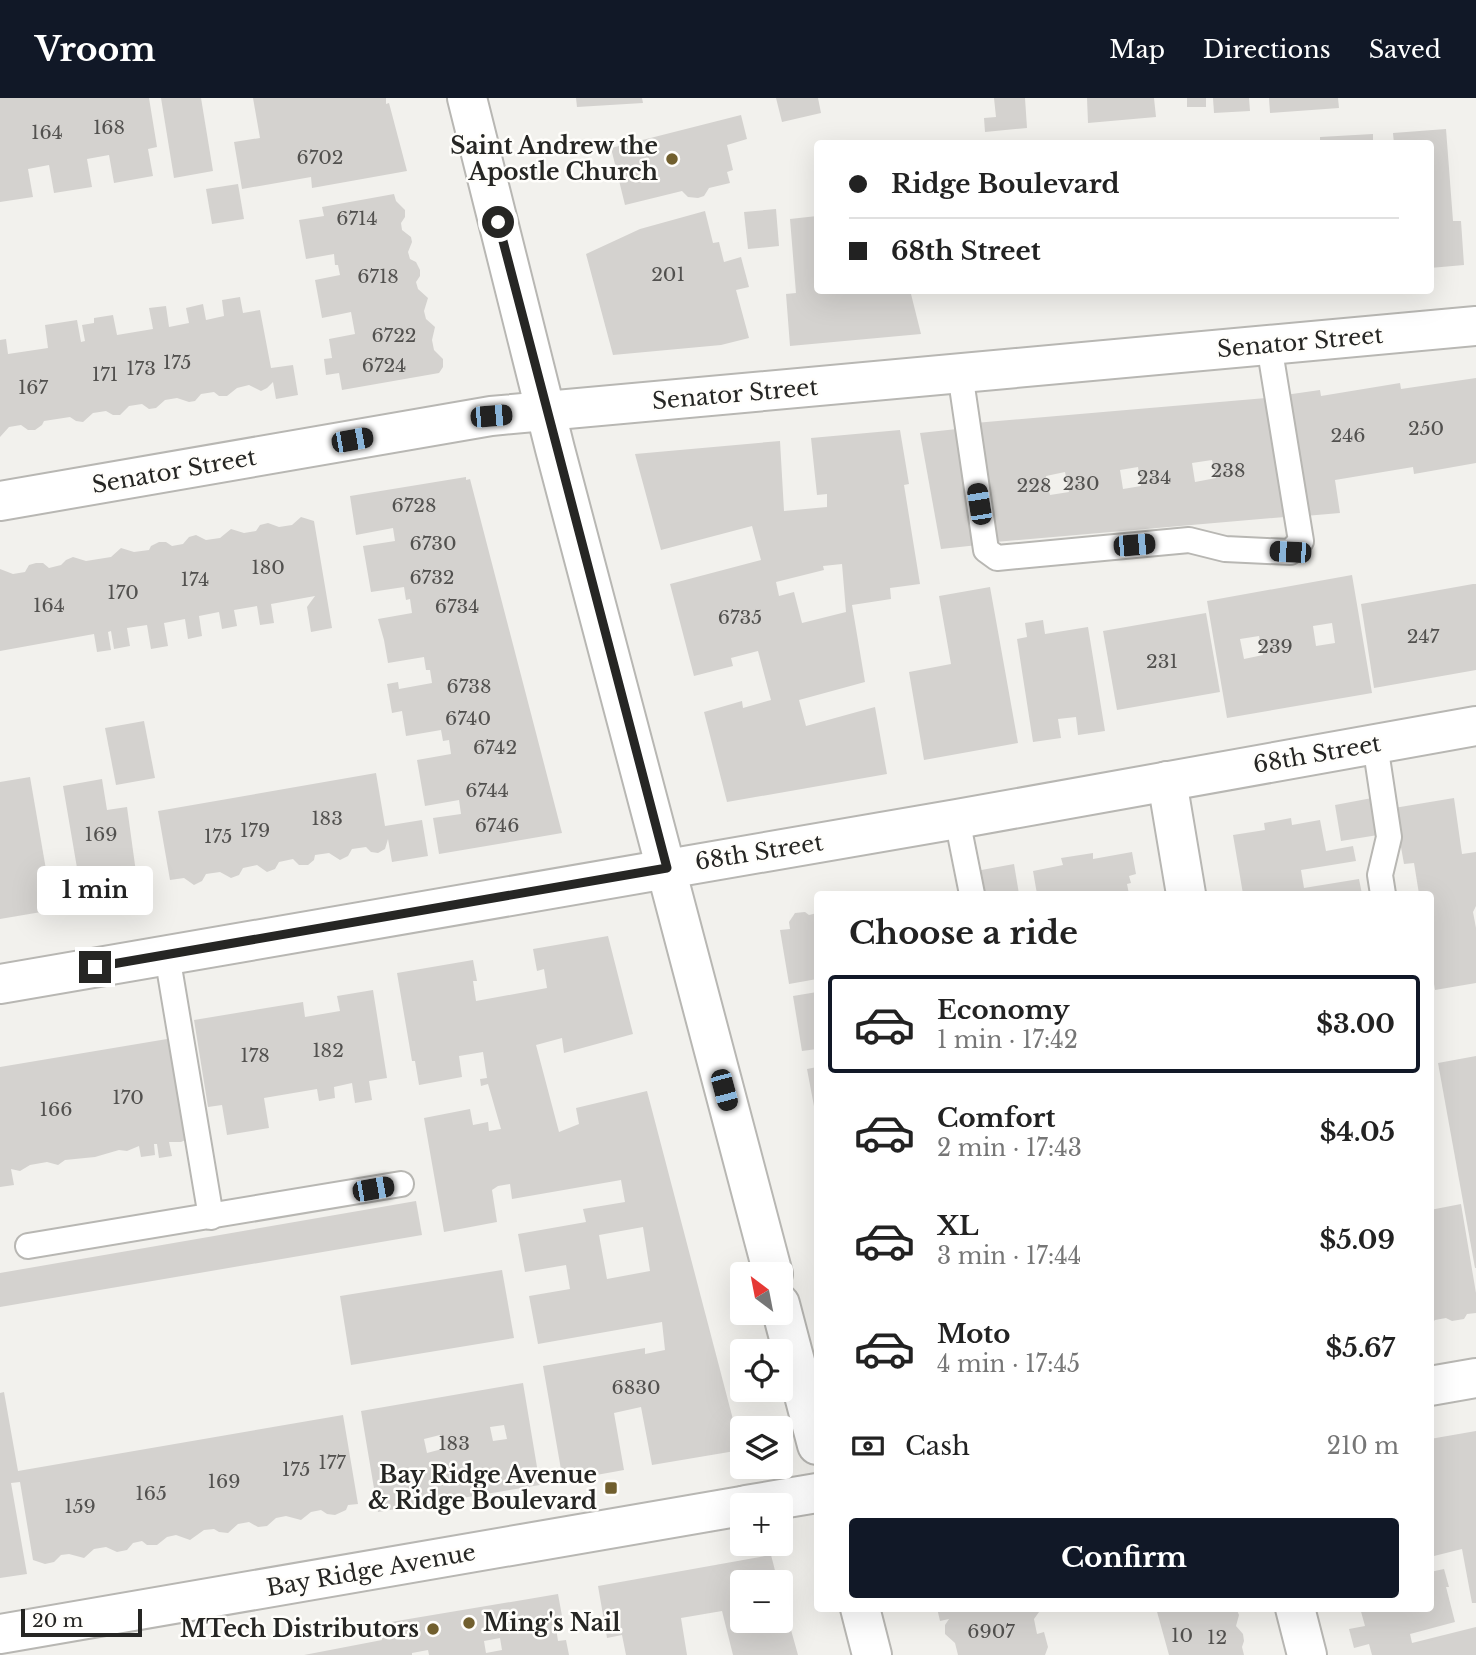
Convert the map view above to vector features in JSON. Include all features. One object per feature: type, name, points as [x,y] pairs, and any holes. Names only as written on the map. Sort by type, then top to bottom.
[{"type":"street","points":[[467,98],[546,411],[770,1262]]},
{"type":"street","name":"Senator Street","points":[[0,501],[491,416],[1476,326]]},
{"type":"street","name":"68th Street","points":[[0,984],[957,819],[1476,726]]},
{"type":"street","points":[[1167,781],[1185,891]]},
{"type":"street","points":[[786,1325],[814,1434]]},
{"type":"street","points":[[1434,1385],[1476,1378]]},
{"type":"street","name":"Bay Ridge Avenue","points":[[793,1497],[814,1493]]},
{"type":"street","name":"Bay Ridge Avenue","points":[[0,1634],[730,1507]]},
{"type":"street","points":[[861,1612],[872,1655]]},
{"type":"street","points":[[1296,1612],[1307,1655]]},
{"type":"lane","points":[[960,373],[986,550],[997,558],[1189,540],[1225,549],[1290,552],[1301,541],[1269,345]]},
{"type":"lane","points":[[1375,744],[1390,837],[1380,875],[1383,891]]},
{"type":"lane","points":[[957,819],[971,891]]},
{"type":"lane","points":[[167,955],[211,1217]]},
{"type":"lane","points":[[28,1246],[401,1184]]},
{"type":"building","points":[[0,98],[149,98],[157,147],[148,149],[153,176],[114,183],[109,155],[87,159],[92,187],[54,193],[49,165],[28,169],[33,197],[0,202]]},
{"type":"building","points":[[161,98],[201,98],[213,171],[174,178]]},
{"type":"building","points":[[253,98],[386,98],[407,171],[312,188],[311,177],[242,189],[234,142],[260,138]]},
{"type":"building","points":[[576,98],[642,98],[643,103],[577,107]]},
{"type":"building","points":[[776,98],[818,98],[821,113],[782,122]]},
{"type":"building","points":[[994,98],[1025,98],[1027,128],[985,132],[984,118],[996,117]]},
{"type":"building","points":[[1087,98],[1154,98],[1156,117],[1088,123]]},
{"type":"building","points":[[1187,98],[1206,98],[1206,107],[1187,107]]},
{"type":"building","points":[[1213,98],[1249,98],[1250,111],[1214,113]]},
{"type":"building","points":[[1269,98],[1338,98],[1339,108],[1270,113]]},
{"type":"building","name":"Saint Andrew the Apostle Church","points":[[741,115],[747,139],[727,145],[733,170],[727,172],[730,183],[709,188],[704,196],[698,198],[688,197],[682,191],[625,205],[611,148]]},
{"type":"building","points":[[1446,129],[1453,221],[1461,221],[1464,265],[1434,268],[1434,140],[1394,140],[1393,133]]},
{"type":"building","points":[[1373,134],[1373,140],[1320,140],[1320,137]]},
{"type":"building","points":[[238,184],[244,219],[212,224],[206,189]]},
{"type":"building","points":[[394,194],[396,201],[405,210],[402,230],[411,237],[408,252],[410,259],[416,262],[420,270],[416,282],[418,289],[428,298],[424,311],[426,319],[435,327],[432,340],[434,350],[443,359],[443,367],[439,373],[342,390],[339,373],[326,375],[324,359],[332,358],[329,339],[355,334],[351,312],[322,318],[315,280],[340,275],[338,265],[335,265],[334,254],[306,259],[299,220],[324,216],[322,207]]},
{"type":"building","points":[[776,209],[779,246],[748,249],[744,212]]},
{"type":"building","points":[[705,211],[713,243],[719,242],[724,262],[741,257],[749,287],[736,290],[749,338],[721,345],[613,355],[586,254],[640,229]]},
{"type":"building","points":[[814,216],[814,294],[911,294],[921,334],[790,346],[786,294],[796,293],[790,219]]},
{"type":"building","points":[[240,297],[243,313],[260,310],[271,368],[293,365],[298,395],[276,399],[273,382],[261,391],[249,385],[237,388],[227,396],[219,396],[214,392],[201,394],[195,401],[189,402],[177,398],[165,400],[156,408],[149,409],[142,404],[129,406],[120,415],[106,411],[93,413],[83,422],[70,417],[44,421],[35,430],[28,430],[21,425],[9,427],[0,437],[0,340],[6,339],[8,354],[48,348],[45,325],[77,320],[81,342],[85,341],[82,325],[94,323],[94,318],[113,315],[117,335],[153,329],[149,308],[166,306],[169,327],[189,323],[186,308],[203,304],[206,320],[224,316],[222,300]]},
{"type":"building","points":[[1476,378],[1476,463],[1414,474],[1413,467],[1335,480],[1340,513],[1305,516],[1285,395],[1320,390],[1321,396],[1400,383],[1401,389]]},
{"type":"building","points":[[1266,398],[1285,517],[995,542],[975,423]],"holes":[[[1212,460],[1216,478],[1195,482],[1192,463]],[[1138,467],[1141,486],[1123,489],[1120,470]],[[1065,472],[1069,492],[1050,495],[1046,476]]]},
{"type":"building","points":[[957,429],[978,545],[941,549],[920,433]]},
{"type":"building","points":[[900,430],[909,484],[904,485],[920,584],[890,588],[891,599],[852,605],[865,682],[799,700],[806,726],[875,707],[887,774],[727,802],[704,712],[742,701],[743,708],[771,700],[758,651],[731,658],[733,666],[694,676],[670,584],[761,560],[752,526],[661,550],[635,454],[780,441],[784,511],[827,507],[827,494],[817,495],[811,438]],"holes":[[[842,564],[846,612],[802,623],[794,592],[779,596],[776,582],[824,570],[823,566]]]},
{"type":"building","points":[[466,477],[466,480],[470,479],[562,833],[439,854],[433,818],[461,814],[459,800],[425,806],[417,760],[451,754],[449,740],[443,741],[441,730],[406,736],[402,711],[392,713],[387,684],[398,682],[399,689],[432,683],[430,670],[426,670],[424,657],[388,663],[378,619],[412,613],[410,599],[406,600],[404,587],[371,592],[363,546],[395,541],[393,528],[356,535],[350,496]]},
{"type":"building","points":[[301,517],[314,521],[332,628],[311,632],[307,607],[315,596],[271,604],[274,623],[260,625],[257,606],[234,610],[237,626],[222,629],[219,612],[199,616],[202,636],[188,639],[185,619],[164,623],[168,646],[151,649],[147,625],[127,628],[130,646],[114,649],[111,631],[108,632],[111,650],[97,652],[94,634],[0,651],[0,569],[13,574],[25,572],[29,565],[36,563],[43,563],[49,568],[61,565],[73,557],[86,561],[111,557],[121,548],[134,552],[149,550],[159,542],[172,546],[183,544],[189,537],[196,535],[206,540],[220,538],[231,529],[244,533],[256,531],[260,525],[268,523],[279,527],[292,525]]},
{"type":"building","points":[[1352,575],[1372,693],[1227,718],[1207,601]],"holes":[[[1332,623],[1335,643],[1316,646],[1313,626]],[[1259,636],[1263,655],[1244,659],[1240,639]]]},
{"type":"building","points":[[1476,584],[1476,670],[1374,688],[1361,604]]},
{"type":"building","points":[[990,587],[1018,743],[924,760],[909,672],[951,664],[939,596]]},
{"type":"building","points":[[1206,613],[1220,692],[1117,710],[1103,631]]},
{"type":"building","points":[[1043,620],[1045,634],[1088,627],[1105,731],[1078,735],[1076,717],[1058,719],[1061,738],[1033,742],[1017,639],[1027,637],[1025,623]]},
{"type":"building","points":[[144,721],[155,778],[116,785],[105,728]]},
{"type":"building","points":[[376,773],[385,826],[422,820],[428,856],[392,862],[388,839],[385,849],[378,853],[371,852],[366,847],[352,849],[348,856],[340,860],[329,853],[315,855],[308,865],[299,865],[293,859],[279,862],[275,869],[267,872],[257,865],[243,868],[239,875],[231,878],[220,872],[206,874],[202,881],[194,885],[184,878],[170,880],[158,811]]},
{"type":"building","points":[[30,777],[53,910],[0,919],[0,782]]},
{"type":"building","points":[[102,779],[107,810],[127,807],[139,894],[83,903],[63,786]]},
{"type":"building","points":[[1372,798],[1378,835],[1341,841],[1335,805]]},
{"type":"building","points":[[1454,798],[1462,854],[1476,852],[1476,906],[1473,912],[1476,928],[1476,983],[1435,990],[1434,891],[1419,891],[1414,863],[1404,864],[1394,808]]},
{"type":"building","points":[[1291,818],[1292,825],[1320,820],[1326,851],[1353,846],[1356,861],[1301,870],[1304,888],[1359,879],[1361,891],[1242,891],[1233,835],[1265,830],[1264,823]]},
{"type":"building","points":[[1132,852],[1136,874],[1129,876],[1131,883],[1127,884],[1128,891],[1036,891],[1033,871],[1063,865],[1061,858],[1093,853],[1093,859]]},
{"type":"building","points":[[1014,864],[1018,891],[979,891],[976,871]]},
{"type":"building","points":[[795,913],[814,914],[814,980],[789,984],[780,930],[790,929],[789,922]]},
{"type":"building","points":[[608,936],[633,1034],[564,1053],[562,1038],[536,1045],[559,1132],[579,1124],[576,1108],[647,1091],[732,1416],[730,1452],[652,1465],[641,1407],[614,1413],[624,1470],[563,1481],[543,1366],[645,1348],[645,1354],[665,1350],[662,1322],[538,1344],[529,1296],[570,1289],[566,1265],[525,1272],[518,1234],[586,1222],[583,1209],[625,1202],[621,1180],[512,1199],[510,1184],[498,1186],[492,1190],[497,1222],[444,1232],[424,1118],[470,1109],[473,1125],[488,1122],[489,1131],[501,1129],[488,1084],[481,1086],[480,1079],[487,1078],[483,1052],[459,1056],[462,1077],[419,1085],[415,1061],[412,1061],[397,973],[473,960],[477,981],[473,981],[476,1001],[547,988],[544,969],[537,971],[533,949]],"holes":[[[643,1227],[650,1271],[607,1279],[599,1235]]]},
{"type":"building","points":[[373,990],[387,1078],[369,1081],[372,1100],[355,1103],[352,1083],[334,1087],[335,1098],[319,1101],[317,1089],[264,1098],[269,1128],[227,1135],[222,1105],[208,1107],[194,1020],[303,1002],[305,1017],[340,1011],[337,996]]},
{"type":"building","points":[[814,992],[814,1049],[802,1051],[793,996]]},
{"type":"building","points":[[173,1038],[190,1138],[181,1142],[169,1142],[172,1156],[159,1158],[157,1144],[154,1144],[155,1155],[141,1157],[139,1146],[127,1151],[119,1150],[95,1157],[65,1160],[58,1165],[47,1162],[30,1165],[20,1171],[11,1169],[14,1185],[0,1187],[0,1067]]},
{"type":"building","points":[[1476,1056],[1476,1268],[1475,1268],[1438,1063]]},
{"type":"building","points":[[814,1068],[814,1106],[807,1069]]},
{"type":"building","points":[[416,1201],[422,1235],[0,1307],[0,1273]]},
{"type":"building","points":[[1461,1204],[1476,1293],[1476,1313],[1467,1314],[1464,1319],[1452,1321],[1446,1318],[1434,1321],[1434,1209]]},
{"type":"building","points":[[502,1270],[514,1338],[351,1365],[340,1296]]},
{"type":"building","points":[[523,1383],[540,1485],[378,1512],[361,1411]],"holes":[[[504,1425],[507,1439],[493,1441],[490,1427]],[[440,1435],[442,1449],[427,1453],[424,1439]]]},
{"type":"building","points":[[4,1392],[18,1471],[343,1415],[358,1504],[348,1505],[346,1510],[335,1515],[321,1510],[311,1512],[301,1520],[286,1516],[276,1518],[267,1526],[258,1527],[249,1522],[238,1524],[228,1533],[214,1529],[204,1530],[190,1540],[176,1535],[167,1537],[157,1545],[147,1545],[142,1541],[133,1543],[127,1550],[117,1552],[106,1547],[94,1549],[84,1558],[61,1555],[54,1562],[45,1564],[33,1560],[20,1482],[11,1483],[27,1574],[0,1578],[0,1393]]},
{"type":"building","points":[[1476,1431],[1476,1603],[1472,1603],[1462,1549],[1434,1556],[1434,1438]]},
{"type":"building","points":[[771,1556],[775,1570],[730,1570],[730,1633],[792,1633],[798,1655],[733,1655],[722,1611],[681,1618],[687,1655],[626,1655],[622,1635],[607,1638],[598,1586]]},
{"type":"building","points":[[1444,1569],[1455,1622],[1410,1634],[1412,1643],[1476,1627],[1476,1655],[1372,1655],[1369,1644],[1354,1648],[1349,1629],[1365,1626],[1361,1612],[1434,1612],[1434,1571]]},
{"type":"building","points":[[558,1594],[564,1627],[556,1628],[558,1641],[566,1640],[569,1655],[429,1655],[428,1650],[412,1655],[304,1655],[382,1640],[379,1624]],"holes":[[[500,1638],[502,1650],[486,1653],[484,1641]]]},
{"type":"building","points":[[938,1612],[1039,1612],[1034,1619],[1037,1634],[1044,1632],[1048,1647],[1045,1655],[958,1655],[955,1643],[945,1634],[945,1625],[949,1619],[940,1621]]},
{"type":"building","points":[[1157,1612],[1238,1612],[1236,1626],[1243,1634],[1244,1655],[1169,1655]]},
{"type":"place","name":"Saint Andrew the Apostle Church","points":[[672,159]]},
{"type":"place","name":"Bay Ridge Avenue & Ridge Boulevard","points":[[611,1488]]},
{"type":"place","name":"Ming's Nail","points":[[469,1623]]},
{"type":"place","name":"MTech Distributors","points":[[433,1629]]},
{"type":"route","points":[[95,967],[667,868],[555,449],[498,222]]}]
